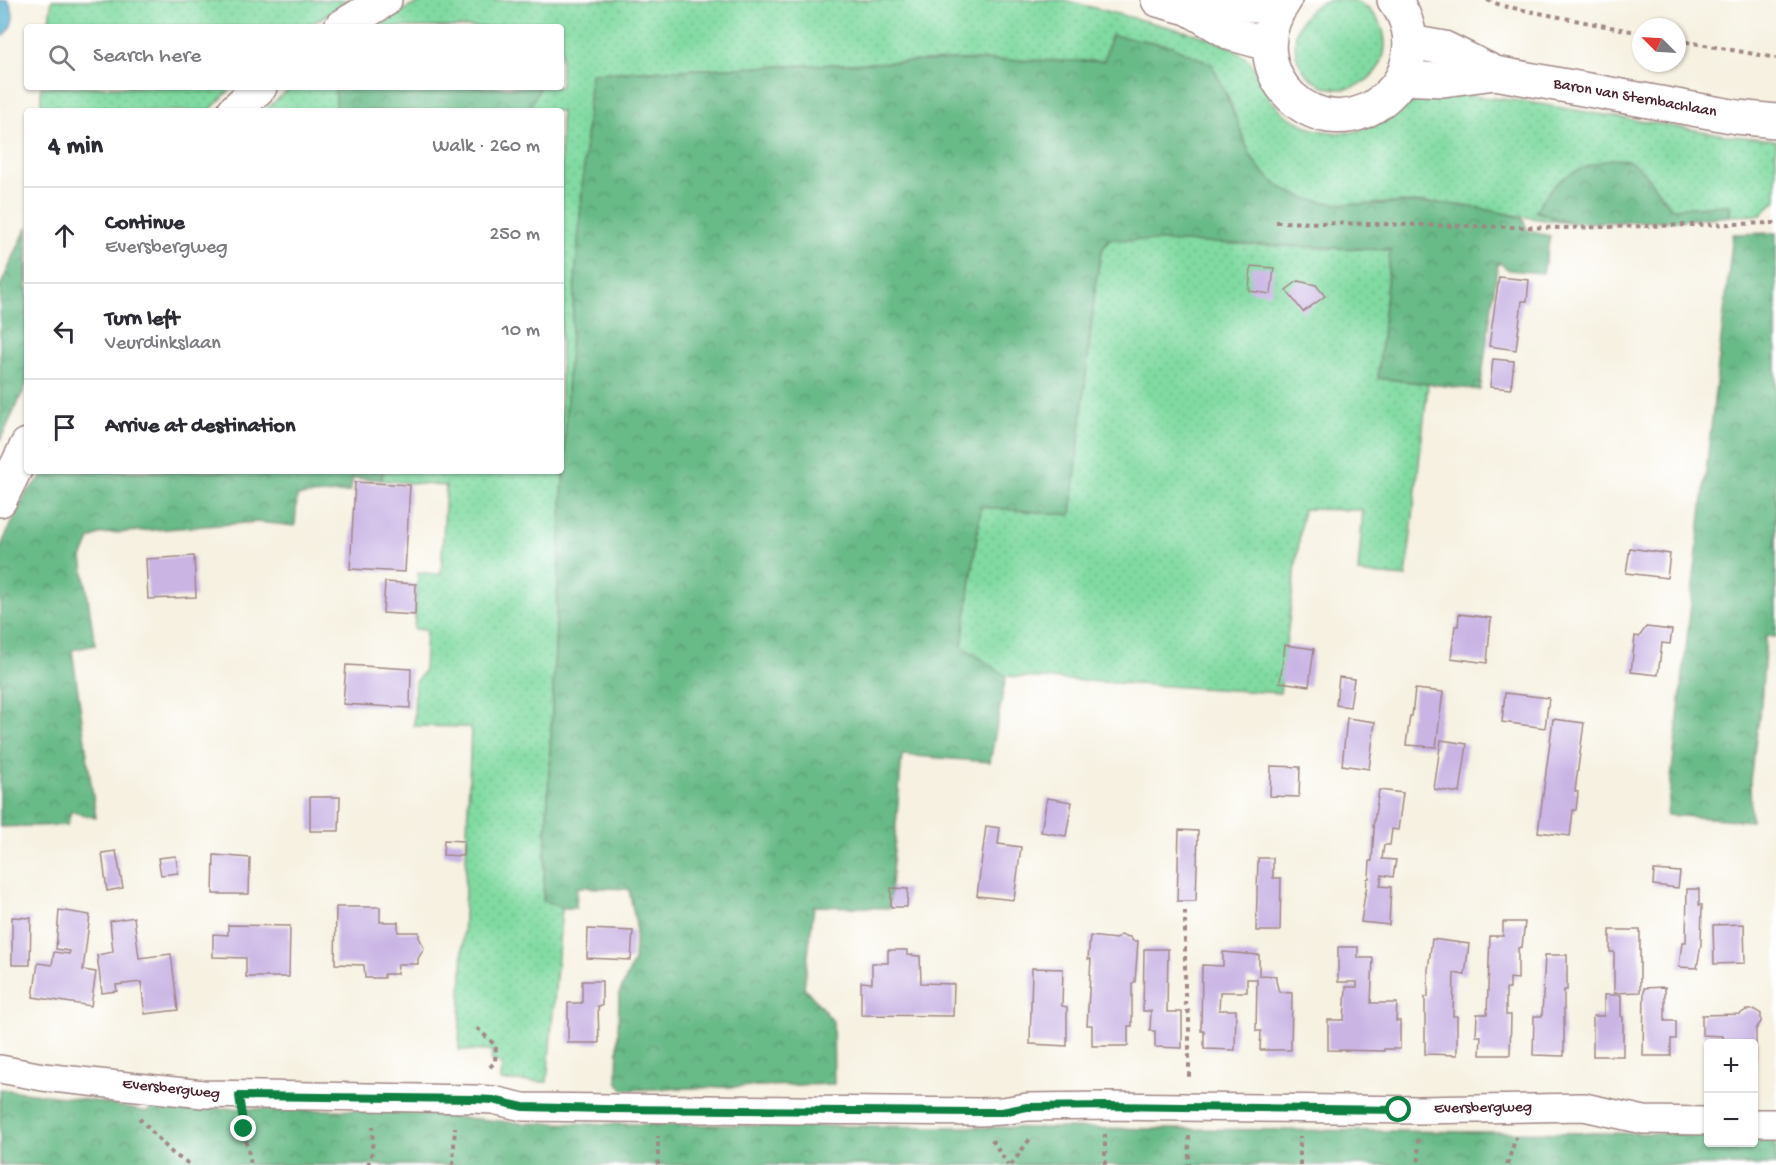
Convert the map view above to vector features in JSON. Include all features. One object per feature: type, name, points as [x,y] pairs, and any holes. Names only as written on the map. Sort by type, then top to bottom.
[{"type":"main road","points":[[346,24],[385,0]]},
{"type":"main road","points":[[1173,4],[1236,2],[1281,5],[1270,27],[1268,44],[1270,62],[1276,78],[1286,92],[1299,103],[1314,111],[1330,116],[1348,116],[1380,103],[1393,92],[1402,78],[1408,60],[1410,42],[1404,15],[1394,0]]},
{"type":"main road","points":[[1173,4],[1232,34],[1268,44]]},
{"type":"main road","name":"Baron van Sternbachlaan","points":[[1410,42],[1444,48],[1495,73],[1737,117],[1776,121]]},
{"type":"main road","name":"Baron van Sternbachlaan","points":[[1402,78],[1443,80],[1495,73]]},
{"type":"main road","points":[[237,108],[257,90]]},
{"type":"main road","points":[[0,500],[24,450]]},
{"type":"street","name":"Eversbergweg","points":[[0,1069],[43,1077],[203,1094],[493,1100],[523,1107],[1002,1112],[1027,1107],[1418,1110],[1584,1107],[1644,1120],[1704,1121]]},
{"type":"street","points":[[1758,1123],[1776,1123]]},
{"type":"path","points":[[1487,0],[1503,6],[1632,31]]},
{"type":"path","points":[[1686,42],[1776,58]]},
{"type":"path","points":[[1276,222],[1562,228],[1776,223]]},
{"type":"path","points":[[1185,911],[1185,1002],[1189,1014],[1189,1107]]},
{"type":"path","points":[[477,1028],[496,1046],[495,1062]]},
{"type":"path","points":[[99,1082],[118,1094],[182,1165]]},
{"type":"path","points":[[239,1096],[251,1165]]},
{"type":"path","points":[[368,1165],[372,1152],[375,1098]]},
{"type":"path","points":[[453,1165],[456,1113],[462,1099]]},
{"type":"path","points":[[173,1154],[191,1165]]},
{"type":"green space","points":[[1340,-1],[1357,2],[1372,12],[1382,27],[1385,44],[1382,61],[1372,76],[1357,86],[1340,89],[1323,86],[1308,76],[1298,61],[1295,44],[1298,27],[1308,12],[1323,2]]},
{"type":"green space","points":[[52,0],[350,0],[312,24],[48,24]]},
{"type":"green space","points":[[428,0],[1064,0],[1203,36],[1229,46],[1250,61],[1271,100],[1287,116],[1312,129],[1337,133],[1354,132],[1374,125],[1414,101],[1452,94],[1521,101],[1731,136],[1776,140],[1776,203],[1773,203],[1761,215],[1730,216],[1730,205],[1671,208],[1642,170],[1536,212],[1568,223],[1437,203],[1352,205],[1308,201],[1289,194],[1263,174],[1245,142],[1227,94],[1111,35],[1104,61],[955,60],[591,73],[568,375],[564,459],[564,108],[530,108],[538,90],[564,90],[564,24],[383,24],[407,8]]},
{"type":"green space","points":[[1111,35],[1169,45],[1212,64],[1254,161],[1271,180],[1290,192],[1312,200],[1335,203],[1443,204],[1500,212],[1522,218],[1528,231],[1550,236],[1543,273],[1509,270],[1498,262],[1480,390],[1378,378],[1390,250],[1108,239],[1101,252],[1096,281],[1071,515],[981,507],[962,646],[1006,676],[990,762],[902,755],[889,908],[814,906],[804,987],[833,1021],[834,1084],[623,1090],[617,1081],[619,994],[634,961],[636,925],[629,889],[577,887],[576,908],[562,908],[543,900],[568,375],[591,73],[955,60],[1104,61]]},
{"type":"green space","points":[[41,90],[230,90],[212,108],[44,108],[41,104]]},
{"type":"green space","points":[[288,90],[335,90],[337,108],[267,108]]},
{"type":"green space","points":[[335,90],[538,90],[530,108],[337,108]]},
{"type":"green space","points":[[1611,159],[1628,160],[1642,170],[1671,208],[1730,205],[1730,216],[1671,221],[1568,223],[1536,211],[1558,182],[1576,171]]},
{"type":"green space","points":[[1776,233],[1776,637],[1766,636],[1761,704],[1750,780],[1751,821],[1667,815],[1733,234]]},
{"type":"green space","points":[[24,234],[24,389],[0,441],[0,287]]},
{"type":"green space","points":[[1109,239],[1390,250],[1378,378],[1428,384],[1406,577],[1358,573],[1363,510],[1303,509],[1280,693],[1006,676],[962,646],[981,507],[1071,515],[1096,281],[1101,252]]},
{"type":"green space","points":[[45,474],[383,474],[382,480],[353,478],[350,492],[297,496],[295,526],[258,522],[100,534],[90,539],[82,558],[95,645],[72,650],[96,818],[71,811],[67,825],[0,827],[0,548],[26,493]]},
{"type":"green space","points":[[383,474],[563,474],[543,900],[562,908],[547,1082],[501,1081],[502,1063],[491,1062],[492,1051],[459,1050],[471,727],[414,726],[415,682],[424,671],[426,630],[414,629],[418,573],[441,574],[446,486],[382,480]]},
{"type":"green space","points":[[0,1089],[94,1101],[147,1112],[161,1105],[206,1108],[389,1111],[521,1123],[1704,1134],[1704,1147],[1758,1147],[1758,1135],[1776,1135],[1776,1165],[0,1165]]},
{"type":"water","points":[[0,0],[8,0],[13,14],[10,27],[5,35],[1,36]]},
{"type":"building","points":[[1251,266],[1274,268],[1271,294],[1249,291]]},
{"type":"building","points":[[1499,277],[1529,280],[1527,301],[1522,301],[1516,350],[1489,346]]},
{"type":"building","points":[[1298,281],[1316,285],[1325,296],[1303,312],[1286,290]]},
{"type":"building","points":[[1493,359],[1514,361],[1511,389],[1490,387]]},
{"type":"building","points":[[355,482],[410,485],[405,572],[350,569]]},
{"type":"building","points":[[1630,548],[1670,554],[1667,578],[1626,573]]},
{"type":"building","points":[[194,556],[196,597],[148,599],[146,559]]},
{"type":"building","points":[[385,582],[416,584],[415,615],[383,613]]},
{"type":"building","points":[[1459,614],[1491,618],[1487,663],[1451,658]]},
{"type":"building","points":[[1646,627],[1672,630],[1670,644],[1662,643],[1658,675],[1631,672],[1635,636],[1639,637]]},
{"type":"building","points":[[1285,645],[1314,649],[1309,686],[1280,682]]},
{"type":"building","points":[[346,665],[411,669],[410,708],[343,704]]},
{"type":"building","points":[[1339,677],[1354,679],[1350,707],[1336,705]]},
{"type":"building","points":[[1415,689],[1443,692],[1436,747],[1406,745]]},
{"type":"building","points":[[1505,693],[1549,698],[1545,728],[1502,722]]},
{"type":"building","points":[[1347,718],[1375,722],[1369,769],[1342,765]]},
{"type":"building","points":[[1553,719],[1584,723],[1575,791],[1578,792],[1576,810],[1573,810],[1570,836],[1538,832]]},
{"type":"building","points":[[1441,740],[1467,744],[1460,793],[1434,789]]},
{"type":"building","points":[[1271,766],[1300,767],[1299,797],[1270,796]]},
{"type":"building","points":[[1379,790],[1403,793],[1398,830],[1392,829],[1390,845],[1384,845],[1382,859],[1396,860],[1393,877],[1382,875],[1380,886],[1391,887],[1389,925],[1361,922],[1370,861],[1372,861],[1373,827]]},
{"type":"building","points":[[310,797],[340,797],[339,831],[310,831]]},
{"type":"building","points":[[1047,798],[1072,802],[1066,836],[1041,832]]},
{"type":"building","points":[[986,826],[1000,828],[998,844],[1021,847],[1014,900],[977,896]]},
{"type":"building","points":[[1179,830],[1198,831],[1196,901],[1177,901]]},
{"type":"building","points":[[444,840],[464,841],[463,856],[443,855]]},
{"type":"building","points":[[116,851],[123,888],[107,891],[102,853]]},
{"type":"building","points":[[214,855],[250,858],[249,894],[213,894]]},
{"type":"building","points":[[176,856],[178,873],[161,875],[158,858]]},
{"type":"building","points":[[1258,858],[1273,858],[1273,878],[1281,878],[1280,931],[1256,931]]},
{"type":"building","points":[[1654,870],[1680,872],[1678,888],[1653,885]]},
{"type":"building","points":[[891,888],[908,889],[907,907],[891,907]]},
{"type":"building","points":[[1687,889],[1699,889],[1699,905],[1702,905],[1701,944],[1697,968],[1679,967],[1682,942],[1686,942]]},
{"type":"building","points":[[336,907],[380,907],[380,922],[398,922],[398,932],[419,932],[424,948],[418,964],[398,964],[397,974],[384,974],[384,978],[365,978],[364,965],[335,964]]},
{"type":"building","points":[[59,910],[90,915],[83,970],[96,972],[91,1006],[33,997],[38,963],[52,965],[54,952],[69,954],[70,951],[56,949]]},
{"type":"building","points":[[12,917],[31,918],[30,965],[12,965]]},
{"type":"building","points":[[134,917],[139,958],[171,954],[178,1010],[145,1014],[141,982],[116,985],[117,991],[102,993],[97,955],[113,952],[110,921]]},
{"type":"building","points":[[1503,922],[1525,922],[1522,947],[1518,948],[1518,979],[1510,978],[1510,989],[1506,989],[1506,1015],[1511,1015],[1510,1055],[1480,1055],[1481,1036],[1476,1036],[1477,1014],[1487,1014],[1490,936],[1503,936]]},
{"type":"building","points":[[1744,924],[1745,963],[1714,964],[1713,925]]},
{"type":"building","points":[[228,925],[290,926],[289,977],[246,977],[246,958],[213,957],[213,934],[228,935]]},
{"type":"building","points":[[588,929],[633,931],[631,960],[587,958]]},
{"type":"building","points":[[1610,930],[1640,930],[1640,992],[1614,993],[1614,952],[1610,952]]},
{"type":"building","points":[[1120,935],[1138,941],[1135,982],[1132,983],[1132,1026],[1128,1026],[1128,1046],[1092,1046],[1092,1025],[1087,1025],[1090,936],[1116,939]]},
{"type":"building","points":[[1432,939],[1469,944],[1465,975],[1454,973],[1453,1016],[1457,1016],[1457,1055],[1425,1054],[1425,997],[1428,997],[1428,970]]},
{"type":"building","points":[[1338,947],[1358,947],[1358,958],[1373,958],[1371,1003],[1397,1003],[1396,1021],[1400,1021],[1400,1049],[1328,1050],[1328,1020],[1344,1020],[1346,987],[1357,987],[1357,982],[1338,982]]},
{"type":"building","points":[[1144,949],[1168,949],[1167,1012],[1182,1012],[1182,1048],[1155,1047],[1155,1031],[1150,1031],[1151,1011],[1143,1011]]},
{"type":"building","points":[[888,950],[907,950],[907,955],[920,956],[921,983],[954,984],[953,1016],[861,1015],[861,982],[872,983],[872,963],[888,963]]},
{"type":"building","points":[[1223,952],[1259,955],[1259,975],[1276,976],[1279,992],[1292,993],[1291,1050],[1260,1050],[1261,1031],[1256,1031],[1257,979],[1247,979],[1247,992],[1220,992],[1219,1010],[1236,1010],[1235,1050],[1204,1049],[1204,1031],[1201,1031],[1202,965],[1223,966]]},
{"type":"building","points":[[1545,955],[1567,955],[1567,990],[1564,990],[1564,1056],[1533,1055],[1534,1016],[1542,1016]]},
{"type":"building","points":[[1032,968],[1063,969],[1062,1006],[1067,1007],[1067,1046],[1030,1044]]},
{"type":"building","points":[[582,981],[602,981],[602,1006],[598,1006],[599,1043],[568,1043],[568,1003],[582,1003]]},
{"type":"building","points":[[1665,987],[1665,1021],[1676,1021],[1676,1039],[1671,1039],[1671,1056],[1643,1056],[1644,988]]},
{"type":"building","points":[[1604,995],[1621,995],[1623,1056],[1593,1056],[1593,1016],[1604,1016]]},
{"type":"building","points":[[1746,1010],[1755,1010],[1761,1014],[1761,1022],[1756,1029],[1756,1039],[1723,1039],[1723,1036],[1702,1035],[1702,1015],[1740,1014]]},
{"type":"route","points":[[244,1129],[239,1096],[473,1099],[493,1100],[523,1107],[604,1109],[1002,1112],[1027,1107],[1106,1106],[1399,1110]]}]
